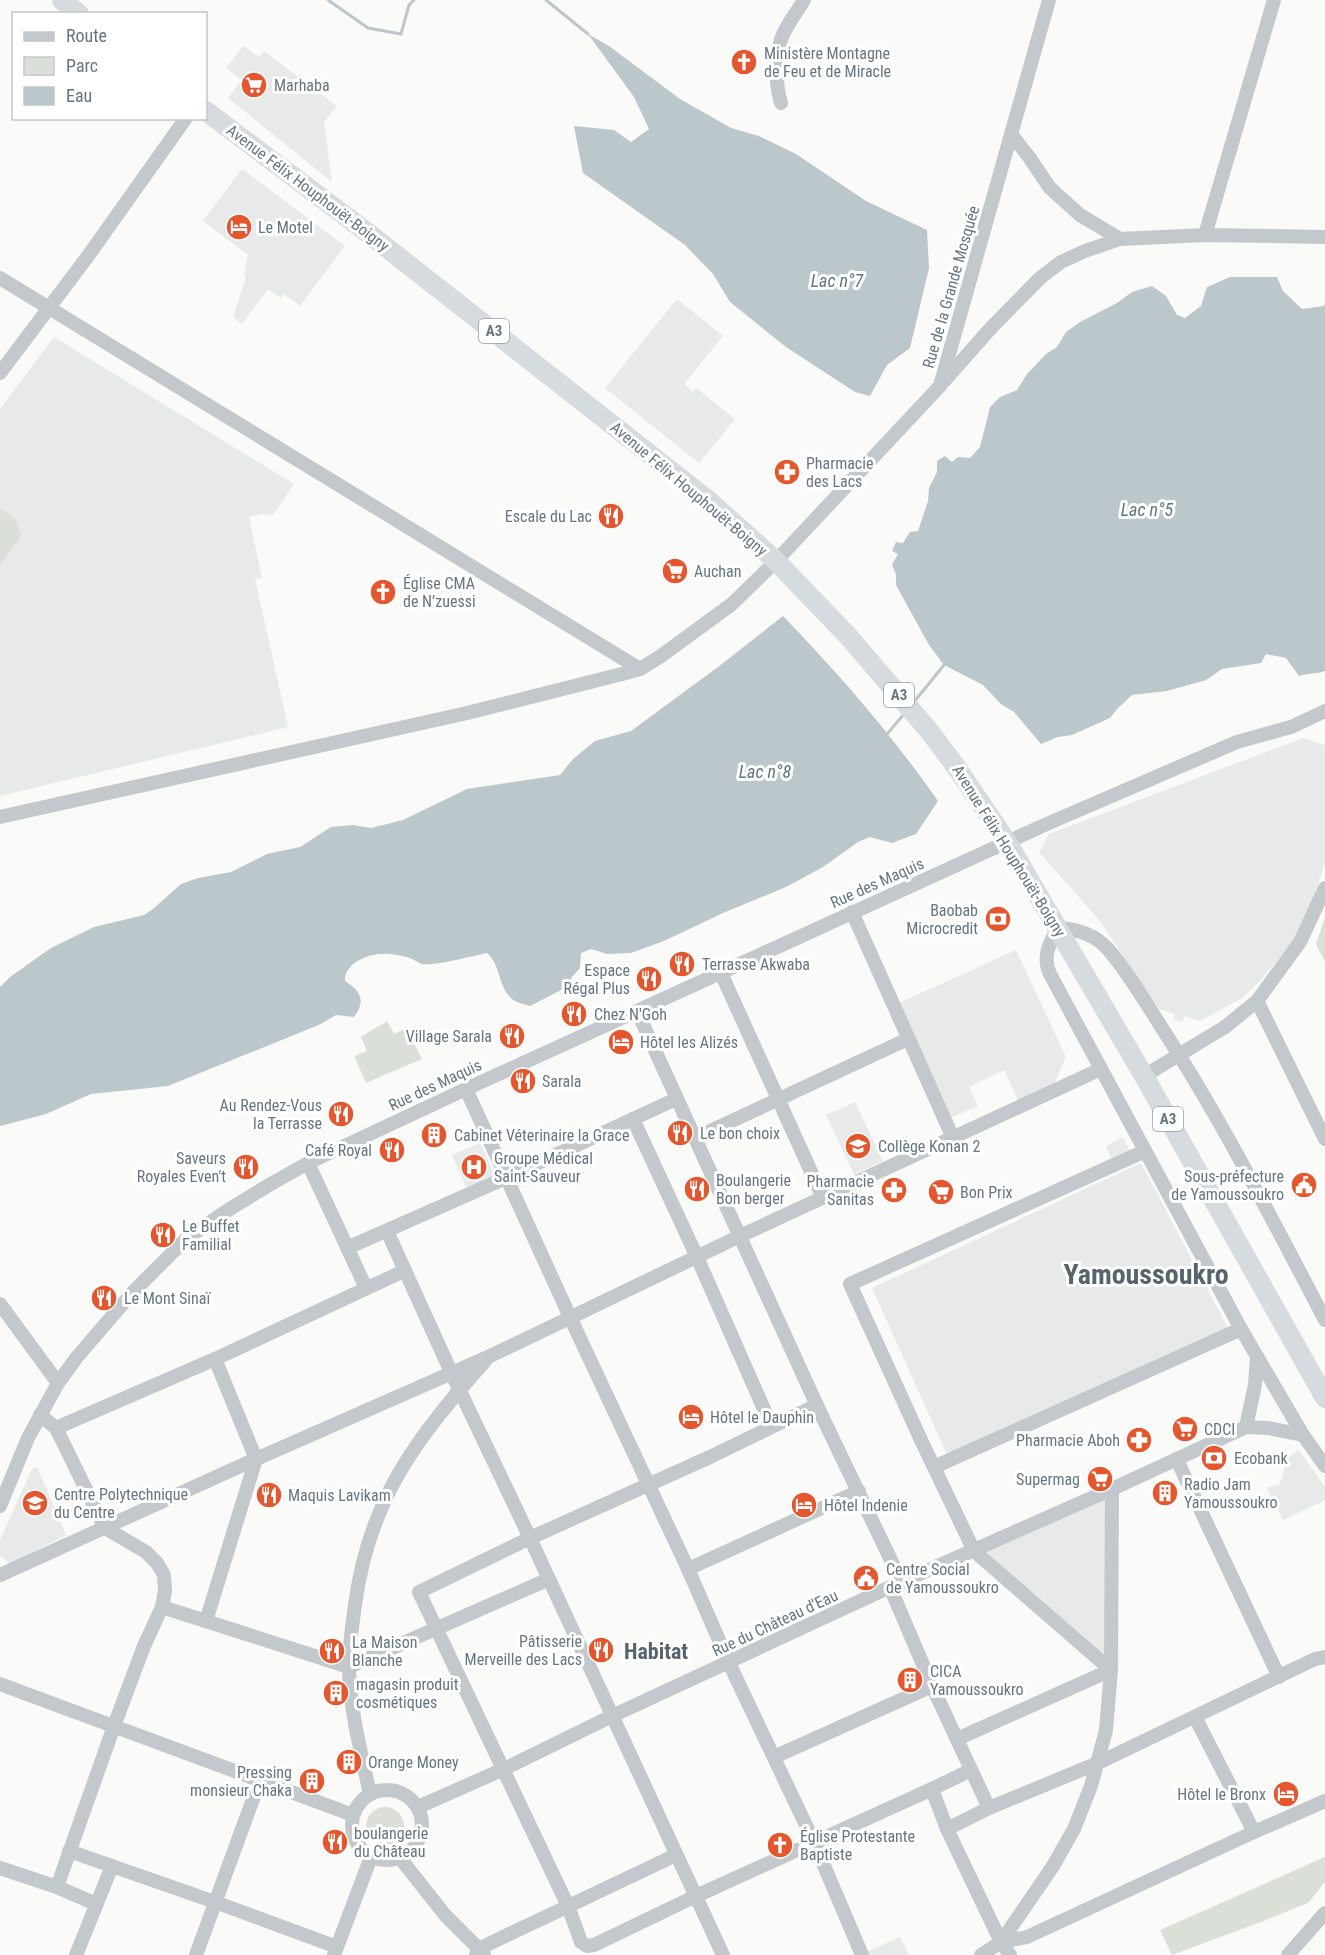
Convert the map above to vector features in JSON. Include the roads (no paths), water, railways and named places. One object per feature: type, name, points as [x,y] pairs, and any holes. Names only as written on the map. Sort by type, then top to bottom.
[{"type":"highway","points":[[62,0],[77,12]]},
{"type":"highway","name":"Avenue Félix Houphouët-Boigny","points":[[207,112],[368,233],[708,500],[776,561],[849,637],[930,732],[1007,842],[1144,1076],[1325,1398]]},
{"type":"street","points":[[781,103],[777,78],[782,38],[804,0]]},
{"type":"street","name":"Rue de la Grande Mosquée","points":[[0,818],[467,713],[640,669],[696,632],[732,604],[776,561],[940,386],[1049,0]]},
{"type":"street","points":[[1205,235],[1274,0]]},
{"type":"street","points":[[0,373],[185,120]]},
{"type":"street","points":[[1011,134],[1050,189],[1080,215],[1120,239]]},
{"type":"street","points":[[940,386],[990,328],[1040,278],[1061,262],[1085,251],[1120,239],[1205,235],[1325,237]]},
{"type":"street","points":[[0,278],[640,669]]},
{"type":"street","name":"Rue des Maquis","points":[[0,1506],[14,1469],[40,1415],[58,1383],[77,1357],[132,1293],[186,1239],[228,1210],[308,1163],[852,912],[1237,742],[1291,727],[1325,711]]},
{"type":"street","points":[[1144,1076],[1225,1027],[1257,1001],[1300,942],[1325,888]]},
{"type":"street","points":[[852,912],[953,1138]]},
{"type":"street","points":[[1325,1320],[1237,1152],[1135,987],[1107,948],[1086,933],[1075,929],[1058,928],[1047,952],[1046,967],[1241,1329],[1303,1435],[1325,1466]]},
{"type":"street","points":[[721,973],[823,1198]]},
{"type":"street","points":[[1257,1001],[1325,1139]]},
{"type":"street","points":[[637,1011],[817,1405],[859,1491],[932,1686],[989,1808]]},
{"type":"street","points":[[695,1138],[908,1039]]},
{"type":"street","points":[[0,1575],[255,1459],[488,1357],[740,1236],[1101,1069]]},
{"type":"street","points":[[466,1089],[688,1569],[729,1663],[814,1842],[862,1955]]},
{"type":"street","points":[[347,1248],[387,1232],[676,1099]]},
{"type":"street","points":[[633,1119],[771,1425]]},
{"type":"street","points":[[1112,1670],[974,1551],[850,1284],[1145,1151]]},
{"type":"street","points":[[308,1163],[366,1288]]},
{"type":"street","points":[[387,1232],[723,1955]]},
{"type":"street","points":[[56,1428],[215,1359],[404,1271]]},
{"type":"street","points":[[0,1304],[58,1383]]},
{"type":"street","points":[[934,1467],[1241,1329]]},
{"type":"street","points":[[370,1794],[356,1732],[349,1667],[358,1579],[367,1544],[379,1511],[403,1465],[459,1389],[488,1357]]},
{"type":"street","points":[[1257,1357],[1255,1385],[1246,1427],[1268,1428],[1303,1435]]},
{"type":"street","points":[[206,1621],[255,1459],[215,1359]]},
{"type":"street","points":[[817,1405],[419,1592],[568,1906],[583,1944],[590,1946],[970,1770]]},
{"type":"street","points":[[40,1415],[56,1428],[105,1528],[146,1552],[157,1563],[164,1575],[165,1591],[162,1606],[144,1646],[114,1726],[57,1887]]},
{"type":"street","name":"Rue du Château d'Eau","points":[[418,1807],[504,1770],[612,1716],[896,1585],[1246,1427]]},
{"type":"street","points":[[1177,1460],[1279,1677]]},
{"type":"street","points":[[1001,1942],[1069,1839],[1092,1786],[1098,1763],[1106,1730],[1112,1670],[1112,1489]]},
{"type":"street","points":[[688,1569],[859,1491]]},
{"type":"street","points":[[162,1606],[349,1667],[549,1579]]},
{"type":"street","points":[[947,1829],[989,1808],[1098,1763],[1315,1659],[1325,1657]]},
{"type":"street","points":[[957,1739],[1112,1670]]},
{"type":"street","points":[[0,1684],[353,1815]]},
{"type":"street","points":[[774,1757],[932,1686]]},
{"type":"street","points":[[1196,1717],[1254,1832]]},
{"type":"street","points":[[196,1955],[260,1780]]},
{"type":"street","points":[[932,1789],[947,1829],[1001,1942],[1010,1955]]},
{"type":"street","points":[[383,1790],[397,1791],[409,1797],[418,1807],[422,1825],[418,1842],[411,1852],[400,1858],[391,1861],[371,1857],[361,1850],[354,1839],[351,1827],[353,1815],[359,1803],[370,1794],[383,1790]]},
{"type":"street","points":[[981,1955],[1001,1942],[1026,1937],[1254,1832],[1325,1802]]},
{"type":"street","points":[[69,1851],[215,1902],[336,1951],[371,1857]]},
{"type":"street","points":[[400,1858],[445,1915],[480,1953],[568,1906],[676,1856]]},
{"type":"street","points":[[76,1955],[112,1866]]},
{"type":"street","points":[[0,1868],[57,1887],[96,1904]]},
{"type":"street","points":[[1288,1955],[1325,1913]]},
{"type":"water","name":"Lac n°7","points":[[588,34],[609,46],[680,99],[731,128],[759,136],[796,154],[866,201],[927,230],[929,268],[910,348],[887,365],[870,396],[855,392],[786,347],[730,302],[713,274],[685,245],[583,173],[574,126],[614,130],[631,142],[649,129],[634,97]]},
{"type":"water","name":"Lac n°5","points":[[1230,277],[1277,277],[1283,291],[1302,309],[1324,306],[1325,303],[1325,671],[1299,676],[1286,658],[1266,654],[1261,663],[1222,669],[1206,680],[1167,691],[1132,695],[1110,718],[1072,735],[1058,737],[1041,744],[1014,712],[1001,704],[983,685],[944,665],[929,645],[896,585],[896,574],[892,565],[898,554],[892,551],[896,542],[903,543],[910,532],[918,531],[928,501],[929,488],[937,472],[937,461],[945,456],[952,462],[958,457],[970,458],[980,447],[990,407],[1000,397],[1017,390],[1027,374],[1046,354],[1057,347],[1066,332],[1132,292],[1152,286],[1166,296],[1177,315],[1185,318],[1201,306],[1207,287]]},
{"type":"water","name":"Lac n°8","points":[[783,616],[864,706],[938,801],[916,834],[892,843],[870,837],[858,842],[823,867],[786,887],[664,941],[631,953],[607,954],[591,949],[581,953],[580,968],[567,987],[530,1006],[509,996],[487,953],[428,964],[392,954],[363,958],[348,970],[345,981],[355,989],[361,1001],[354,1017],[336,1015],[321,1024],[168,1086],[91,1094],[46,1114],[0,1126],[0,987],[10,977],[51,948],[94,927],[144,915],[181,884],[198,878],[231,872],[267,854],[300,847],[331,827],[353,825],[371,828],[403,820],[467,789],[560,775],[573,759],[595,741],[631,731]]},
{"type":"waterway","points":[[328,0],[368,28],[401,34],[409,5],[414,0]]},
{"type":"waterway","points":[[546,0],[588,34]]},
{"type":"waterway","points":[[914,702],[944,665]]},
{"type":"waterway","points":[[888,733],[904,714]]},
{"type":"place","name":"Ministère Montagne de Feu et de Miracle","points":[[744,62]]},
{"type":"place","name":"Marhaba","points":[[254,85]]},
{"type":"place","name":"Le Motel","points":[[239,227]]},
{"type":"place","name":"Pharmacie des Lacs","points":[[787,472]]},
{"type":"place","name":"Escale du Lac","points":[[611,516]]},
{"type":"place","name":"Auchan","points":[[675,571]]},
{"type":"place","name":"Église CMA de N’zuessi","points":[[383,592]]},
{"type":"place","name":"Baobab Microcredit","points":[[998,919]]},
{"type":"place","name":"Terrasse Akwaba","points":[[682,964]]},
{"type":"place","name":"Espace Régal Plus","points":[[649,979]]},
{"type":"place","name":"Chez N'Goh","points":[[574,1014]]},
{"type":"place","name":"Village Sarala","points":[[512,1036]]},
{"type":"place","name":"Hôtel les Alizés","points":[[621,1042]]},
{"type":"place","name":"Sarala","points":[[523,1081]]},
{"type":"place","name":"Au Rendez-Vous la Terrasse","points":[[341,1114]]},
{"type":"place","name":"Le bon choix","points":[[680,1133]]},
{"type":"place","name":"Cabinet Véterinaire la Grace","points":[[434,1135]]},
{"type":"place","name":"Collège Konan 2","points":[[858,1146]]},
{"type":"place","name":"Café Royal","points":[[392,1150]]},
{"type":"place","name":"Saveurs Royales Even't","points":[[246,1167]]},
{"type":"place","name":"Groupe Médical Saint-Sauveur","points":[[474,1167]]},
{"type":"place","name":"Sous-préfecture de Yamoussoukro","points":[[1304,1185]]},
{"type":"place","name":"Boulangerie Bon berger","points":[[697,1189]]},
{"type":"place","name":"Pharmacie Sanitas","points":[[894,1190]]},
{"type":"place","name":"Bon Prix","points":[[941,1192]]},
{"type":"place","name":"Le Buffet Familial","points":[[163,1235]]},
{"type":"place","name":"Le Mont Sinaï","points":[[104,1298]]},
{"type":"place","name":"Hôtel le Dauphin","points":[[691,1417]]},
{"type":"place","name":"CDCI","points":[[1185,1429]]},
{"type":"place","name":"Pharmacie Aboh","points":[[1139,1440]]},
{"type":"place","name":"Ecobank","points":[[1214,1458]]},
{"type":"place","name":"Supermag","points":[[1100,1479]]},
{"type":"place","name":"Radio Jam Yamoussoukro","points":[[1165,1493]]},
{"type":"place","name":"Maquis Lavikam","points":[[269,1495]]},
{"type":"place","name":"Centre Polytechnique du Centre","points":[[35,1503]]},
{"type":"place","name":"Hôtel Indenie","points":[[804,1505]]},
{"type":"place","name":"Centre Social de Yamoussoukro","points":[[866,1578]]},
{"type":"place","name":"Pâtisserie Merveille des Lacs","points":[[601,1650]]},
{"type":"place","name":"La Maison Blanche","points":[[332,1651]]},
{"type":"place","name":"CICA Yamoussoukro","points":[[910,1680]]},
{"type":"place","name":"magasin produit cosmétiques","points":[[336,1693]]},
{"type":"place","name":"Orange Money","points":[[349,1762]]},
{"type":"place","name":"Pressing monsieur Chaka","points":[[312,1781]]},
{"type":"place","name":"Hôtel le Bronx","points":[[1286,1794]]},
{"type":"place","name":"boulangerie du Château","points":[[335,1842]]},
{"type":"place","name":"Église Protestante Baptiste","points":[[780,1845]]},
{"type":"district","name":"Yamoussoukro","points":[[1146,1274]]},
{"type":"district","name":"Habitat","points":[[656,1651]]}]
